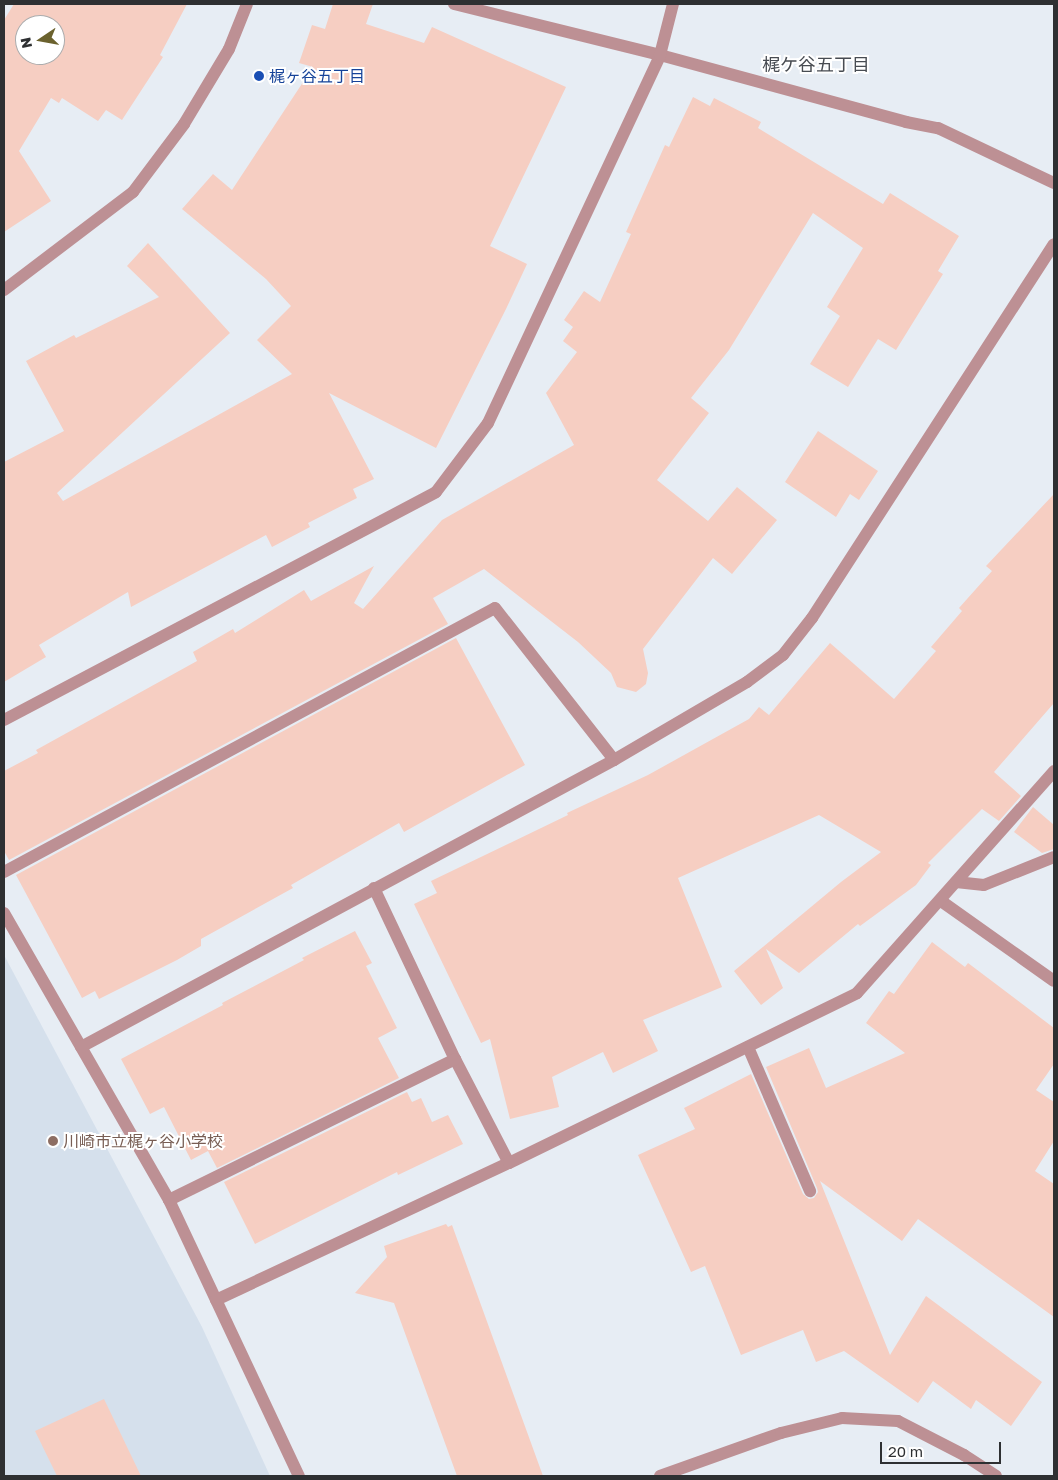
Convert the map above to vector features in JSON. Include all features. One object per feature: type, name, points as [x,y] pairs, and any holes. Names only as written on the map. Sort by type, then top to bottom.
[{"type":"street","points":[[4,290],[133,192],[184,124],[229,49],[247,4]]},
{"type":"street","points":[[454,4],[660,55],[906,122],[938,128],[1054,183]]},
{"type":"street","points":[[4,720],[436,492],[488,423],[660,55],[673,4]]},
{"type":"street","points":[[81,1047],[614,760],[747,682],[783,655],[818,610],[1054,244]]},
{"type":"street","points":[[4,872],[495,608],[614,760]]},
{"type":"street","points":[[216,1300],[509,1163],[857,993],[1054,771]]},
{"type":"street","points":[[956,882],[984,885],[1054,857]]},
{"type":"street","points":[[374,888],[456,1059],[509,1163]]},
{"type":"street","points":[[941,900],[1054,981]]},
{"type":"street","points":[[4,913],[169,1200],[299,1476]]},
{"type":"street","points":[[748,1047],[810,1190]]},
{"type":"street","points":[[169,1200],[456,1059]]},
{"type":"street","points":[[660,1476],[781,1433],[842,1418],[898,1422],[964,1455],[996,1476]]},
{"type":"shaded area","name":"川崎市立梶ヶ谷小学校","points":[[4,955],[202,1327],[270,1476],[4,1476]]},
{"type":"building","points":[[14,4],[187,4],[160,55],[163,57],[122,120],[106,110],[98,121],[62,98],[59,103],[51,98],[19,151],[51,201],[4,232],[4,20]]},
{"type":"building","points":[[333,4],[373,4],[366,24],[424,43],[432,27],[566,87],[490,246],[527,264],[506,309],[436,448],[329,393],[374,479],[353,489],[357,498],[308,523],[310,527],[272,547],[266,535],[131,607],[128,592],[39,645],[46,657],[4,682],[4,462],[64,431],[26,361],[74,335],[76,338],[159,297],[127,266],[148,243],[230,333],[57,493],[63,501],[292,374],[257,340],[291,306],[266,279],[182,209],[213,174],[232,190],[313,67],[299,63],[312,25],[325,29]]},
{"type":"building","points":[[693,97],[710,106],[714,98],[761,122],[758,128],[883,204],[890,193],[959,236],[938,271],[943,274],[896,350],[878,339],[848,387],[810,364],[840,316],[827,307],[863,248],[813,213],[729,350],[691,398],[709,413],[657,480],[708,521],[737,487],[777,520],[732,574],[713,558],[643,649],[648,673],[646,684],[636,692],[617,687],[611,673],[578,642],[484,569],[433,598],[448,624],[9,860],[4,851],[4,771],[38,753],[36,750],[197,661],[193,652],[233,629],[235,633],[304,590],[311,601],[374,566],[354,603],[363,609],[442,520],[574,445],[546,393],[577,352],[563,341],[573,327],[564,320],[584,291],[600,302],[631,234],[626,232],[665,145],[669,147]]},
{"type":"building","points":[[818,431],[878,471],[859,500],[850,494],[836,517],[785,482]]},
{"type":"building","points":[[1054,494],[1054,703],[994,772],[1021,796],[999,821],[982,809],[928,863],[931,865],[916,885],[860,926],[858,924],[799,973],[766,949],[783,988],[761,1005],[734,971],[841,882],[881,852],[819,815],[678,878],[722,987],[643,1020],[658,1051],[613,1073],[603,1052],[552,1077],[559,1107],[510,1119],[490,1039],[481,1043],[414,904],[437,893],[431,881],[648,775],[749,719],[759,707],[769,715],[830,643],[894,699],[936,651],[931,647],[962,611],[959,608],[992,571],[986,566]]},
{"type":"building","points":[[456,638],[525,765],[404,832],[399,823],[291,885],[293,888],[201,939],[201,946],[177,960],[99,999],[95,991],[82,998],[16,875]]},
{"type":"building","points":[[1033,807],[1054,825],[1054,849],[1042,853],[1014,832]]},
{"type":"building","points":[[355,931],[372,963],[366,966],[397,1028],[378,1038],[399,1078],[217,1168],[208,1151],[191,1160],[164,1107],[150,1114],[121,1059],[304,960],[302,958]]},
{"type":"building","points":[[932,942],[965,967],[968,963],[1054,1028],[1054,1064],[1036,1090],[1054,1102],[1054,1141],[1035,1171],[1054,1184],[1054,1317],[918,1219],[902,1241],[820,1181],[890,1355],[926,1296],[1042,1382],[1011,1426],[976,1400],[971,1409],[933,1381],[918,1403],[844,1351],[816,1362],[803,1330],[741,1355],[705,1266],[691,1272],[638,1155],[695,1129],[684,1108],[751,1074],[803,1194],[809,1199],[814,1198],[818,1192],[817,1188],[766,1067],[809,1048],[826,1088],[905,1053],[866,1023],[889,991],[894,994]]},
{"type":"building","points":[[407,1092],[412,1102],[421,1098],[432,1122],[448,1115],[463,1144],[398,1175],[397,1172],[255,1244],[224,1182]]},
{"type":"building","points":[[446,1224],[448,1227],[452,1225],[543,1476],[457,1476],[394,1303],[355,1293],[387,1257],[384,1246]]},
{"type":"building","points":[[104,1399],[141,1476],[57,1476],[35,1431]]},
{"type":"place","name":"梶ヶ谷五丁目","points":[[259,76]]},
{"type":"place","name":"川崎市立梶ヶ谷小学校","points":[[53,1141]]},
{"type":"district","name":"梶ケ谷五丁目","points":[[816,64]]}]
